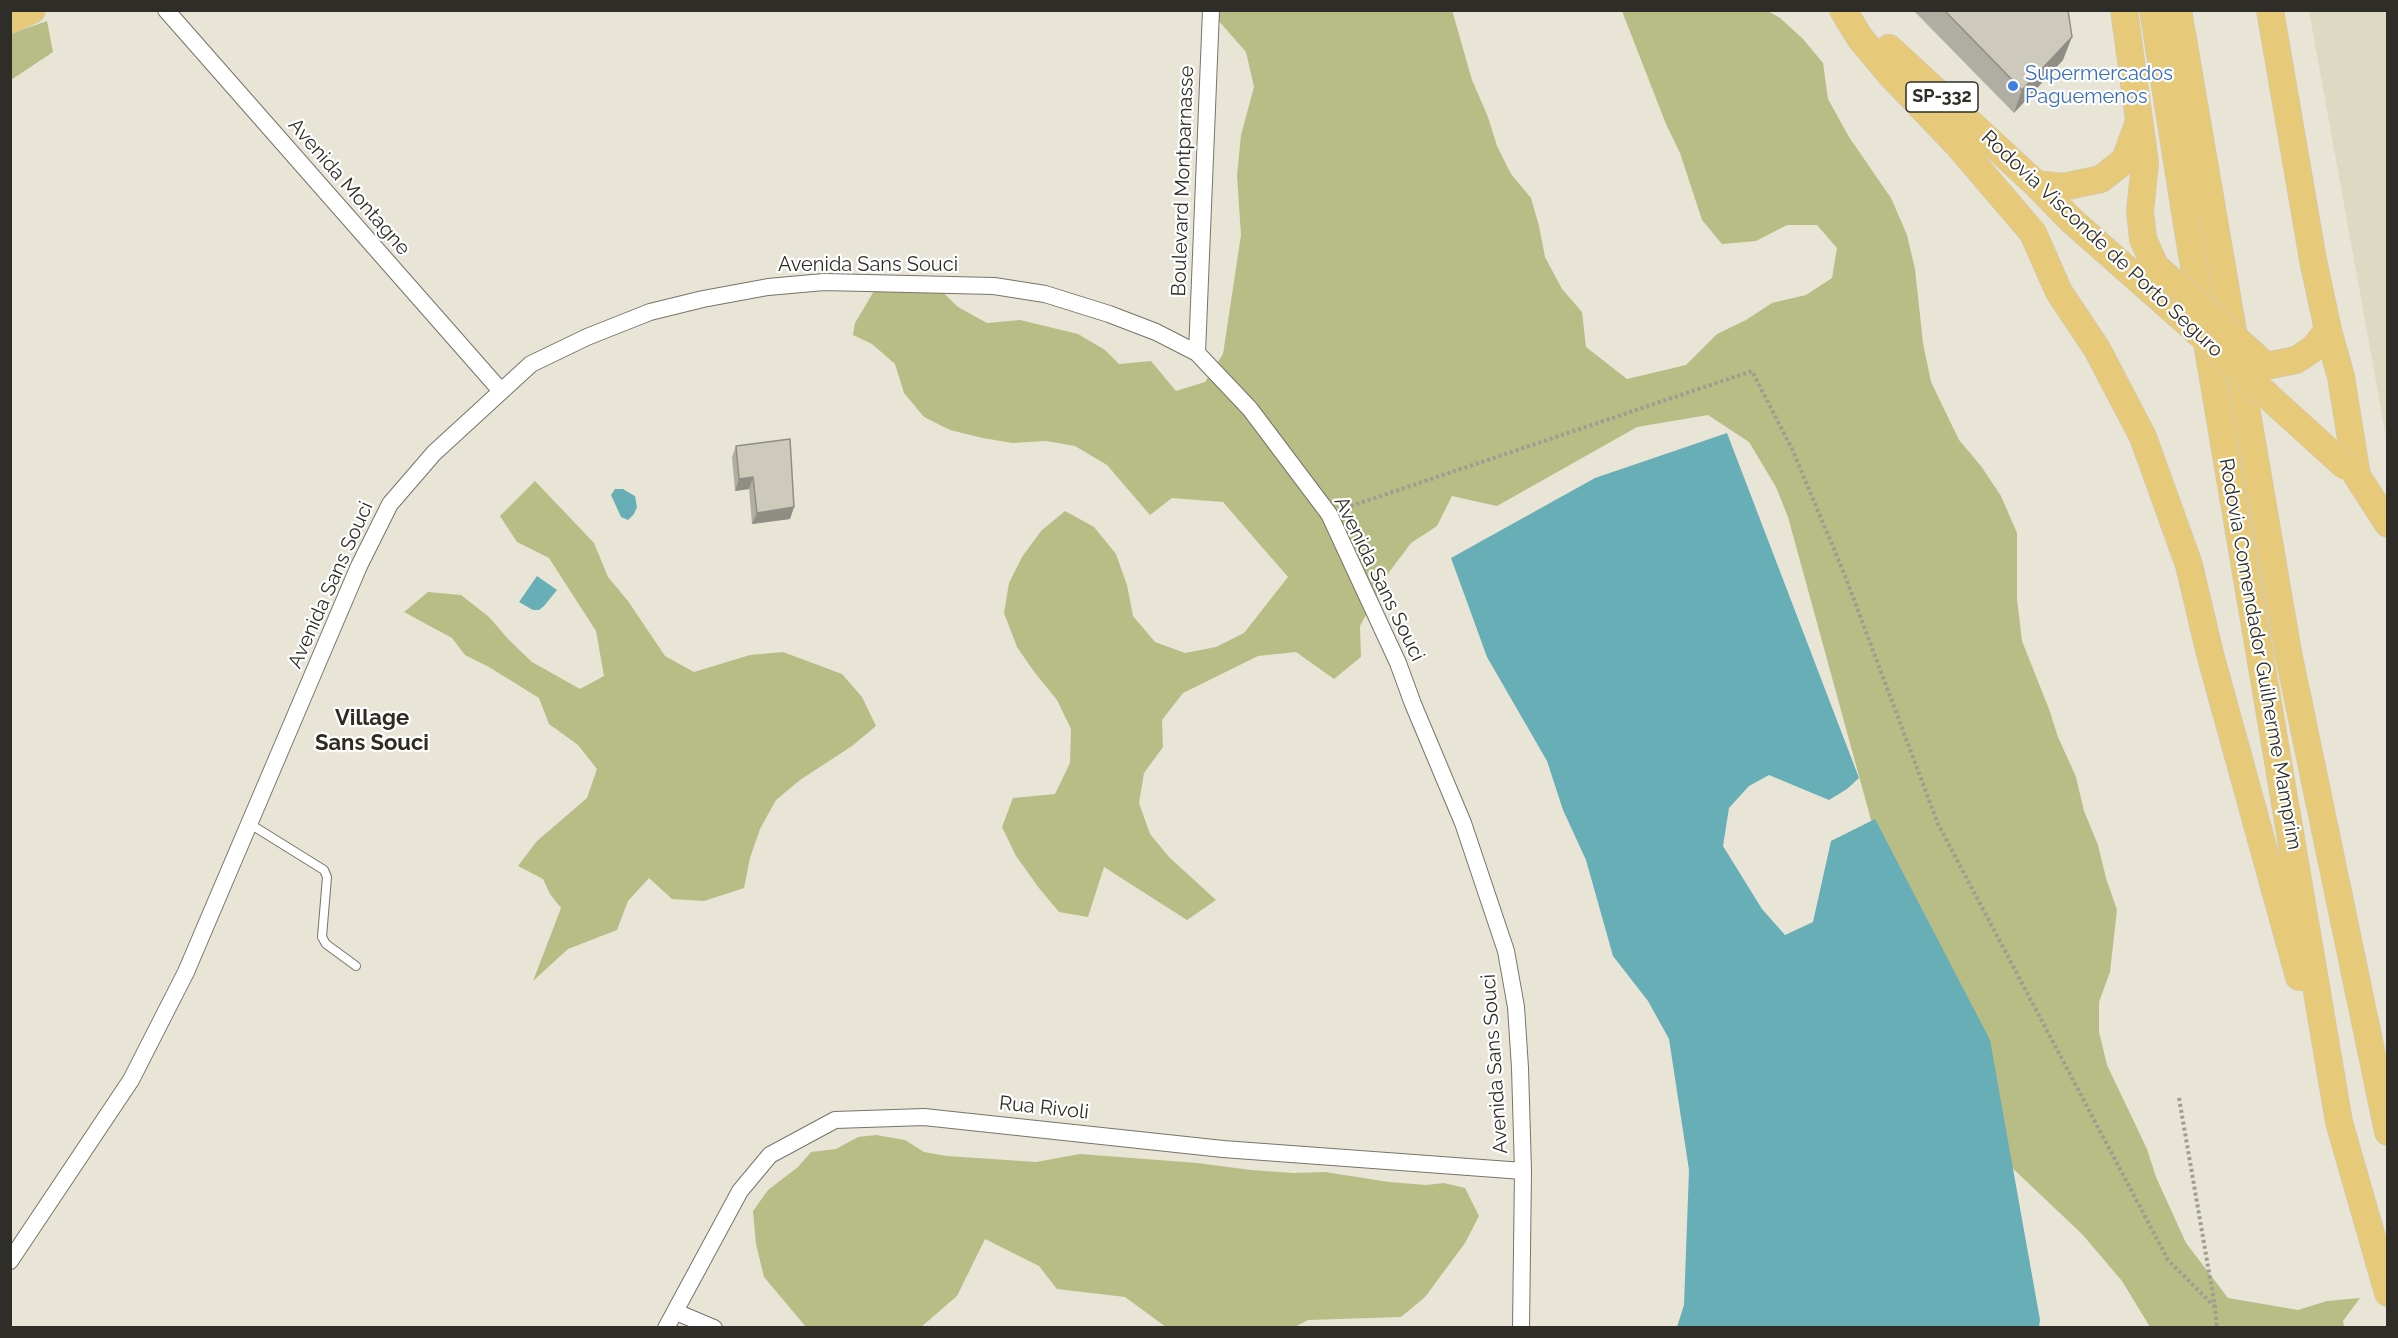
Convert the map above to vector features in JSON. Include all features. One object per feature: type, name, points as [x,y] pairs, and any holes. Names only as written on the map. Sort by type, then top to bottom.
[{"type":"main road","points":[[10,20],[32,10]]},
{"type":"main road","points":[[1842,10],[1860,38],[1890,74],[1957,144],[2033,232],[2059,292],[2097,350],[2143,437],[2189,565],[2210,654],[2339,1122]]},
{"type":"main road","name":"Rodovia Visconde de Porto Seguro","points":[[1848,10],[2036,184],[2071,220],[2351,471],[2388,495]]},
{"type":"main road","points":[[2124,10],[2145,163],[2140,211],[2143,238],[2155,266],[2266,366],[2296,360],[2315,347],[2328,330]]},
{"type":"main road","name":"Rodovia Comendador Guilherme Mamprim","points":[[2153,10],[2188,231],[2339,1122],[2388,1293]]},
{"type":"main road","name":"Rodovia Comendador Guilherme Mamprim","points":[[2178,10],[2288,652],[2388,1132]]},
{"type":"main road","points":[[2270,10],[2313,260],[2341,377],[2351,471]]},
{"type":"main road","points":[[2036,184],[2063,187],[2102,179],[2126,160],[2140,117]]},
{"type":"main road","name":"Rodovia Visconde de Porto Seguro","points":[[2351,471],[2388,524]]},
{"type":"street","name":"Avenida Montagne","points":[[166,10],[501,392]]},
{"type":"street","name":"Boulevard Montparnasse","points":[[1197,353],[1211,10]]},
{"type":"street","name":"Avenida Sans Souci","points":[[10,1261],[131,1080],[186,972],[359,566],[390,504],[434,453],[531,364],[586,337],[650,312],[703,298],[768,287],[824,282],[994,286],[1045,294],[1156,332],[1197,353],[1250,409],[1329,514],[1398,663],[1462,823],[1506,951],[1516,1007],[1524,1171],[1521,1328]]},
{"type":"street","name":"Rua Rivoli","points":[[666,1328],[740,1191],[770,1155],[835,1120],[924,1117],[1223,1149],[1524,1171]]},
{"type":"street","points":[[676,1312],[714,1328]]},
{"type":"lane","points":[[250,824],[324,870],[327,877],[322,937],[327,944],[356,966]]},
{"type":"path","points":[[1329,514],[1752,371],[1792,449],[1844,573],[1938,824],[2168,1260],[2215,1307]]},
{"type":"path","points":[[2179,1098],[2217,1328]]},
{"type":"shaded area","points":[[2309,11],[2387,11],[2387,442]]},
{"type":"green space","points":[[1452,10],[1472,80],[1488,117],[1497,146],[1511,174],[1531,198],[1545,257],[1562,289],[1582,312],[1586,347],[1627,379],[1686,365],[1717,334],[1746,320],[1772,303],[1806,295],[1832,278],[1837,248],[1817,225],[1787,225],[1756,241],[1722,244],[1702,220],[1680,153],[1666,124],[1622,11],[1766,10],[1780,18],[1803,39],[1823,63],[1828,99],[1849,137],[1891,198],[1907,235],[1915,269],[1923,343],[1931,382],[1959,440],[1981,466],[2001,496],[2017,533],[2017,599],[2022,641],[2058,737],[2076,777],[2084,811],[2098,845],[2117,910],[2110,972],[2099,1002],[2099,1032],[2107,1065],[2147,1149],[2156,1177],[2186,1243],[2228,1298],[2298,1310],[2327,1301],[2360,1298],[2343,1321],[2344,1327],[2150,1327],[2122,1281],[2082,1234],[2006,1162],[1933,1046],[1788,517],[1776,487],[1749,442],[1708,415],[1637,427],[1497,506],[1452,496],[1437,526],[1411,543],[1390,571],[1360,626],[1361,657],[1334,679],[1296,652],[1258,656],[1183,693],[1162,720],[1163,747],[1144,773],[1139,803],[1150,834],[1170,858],[1216,900],[1187,920],[1104,867],[1088,917],[1059,912],[1016,856],[1002,827],[1013,798],[1055,794],[1070,763],[1071,729],[1057,700],[1017,647],[1004,613],[1009,583],[1022,557],[1041,531],[1065,511],[1094,527],[1116,554],[1127,585],[1133,616],[1155,642],[1185,653],[1216,647],[1244,633],[1288,577],[1223,502],[1172,498],[1150,515],[1107,465],[1075,446],[1046,441],[1012,443],[983,438],[950,430],[924,417],[904,393],[895,364],[872,344],[853,335],[855,323],[874,291],[902,283],[935,285],[958,307],[987,323],[1020,320],[1078,334],[1105,350],[1119,364],[1151,361],[1176,391],[1205,382],[1223,354],[1241,235],[1237,176],[1241,135],[1254,87],[1246,52],[1218,20],[1220,11]]},
{"type":"green space","points":[[47,21],[53,52],[11,80],[10,34]]},
{"type":"green space","points":[[535,481],[594,543],[608,577],[628,601],[665,656],[694,672],[750,655],[783,652],[842,674],[862,697],[876,726],[852,746],[800,780],[776,800],[760,829],[750,858],[744,888],[704,901],[672,899],[649,878],[628,901],[617,930],[568,949],[533,981],[561,908],[550,894],[543,879],[518,866],[537,841],[587,798],[597,769],[578,745],[549,724],[539,698],[465,655],[452,638],[404,612],[428,592],[461,595],[489,617],[532,662],[580,689],[604,676],[596,631],[549,558],[517,542],[500,516]]},
{"type":"green space","points":[[876,1135],[905,1140],[924,1152],[947,1156],[1036,1162],[1080,1154],[1197,1163],[1251,1170],[1293,1173],[1325,1172],[1426,1185],[1444,1183],[1465,1188],[1479,1216],[1465,1243],[1425,1297],[1401,1317],[1308,1320],[1293,1328],[1166,1327],[1125,1297],[1057,1289],[1039,1266],[985,1239],[957,1296],[921,1327],[806,1327],[764,1277],[756,1244],[753,1211],[768,1190],[798,1167],[811,1152],[836,1149],[858,1137]]},
{"type":"water","points":[[1727,433],[1859,778],[1829,800],[1769,775],[1749,786],[1729,808],[1723,846],[1762,909],[1785,935],[1813,922],[1831,841],[1875,819],[1990,1040],[2040,1320],[2039,1327],[1677,1327],[1684,1305],[1689,1170],[1669,1039],[1648,1001],[1613,956],[1586,860],[1563,810],[1547,761],[1487,657],[1451,558],[1595,478]]},
{"type":"water","points":[[615,489],[623,489],[635,496],[637,507],[628,520],[621,517],[611,495]]},
{"type":"water","points":[[537,576],[557,590],[544,606],[539,610],[533,610],[519,602]]},
{"type":"building","name":"Supermercados Paguemenos","points":[[1944,10],[2068,10],[2072,37],[2022,90]]},
{"type":"building","points":[[790,439],[794,507],[757,513],[753,477],[739,479],[736,446]]},
{"type":"place","name":"Supermercados Paguemenos","points":[[2013,86]]},
{"type":"district","name":"Village Sans Souci","points":[[372,730]]}]
